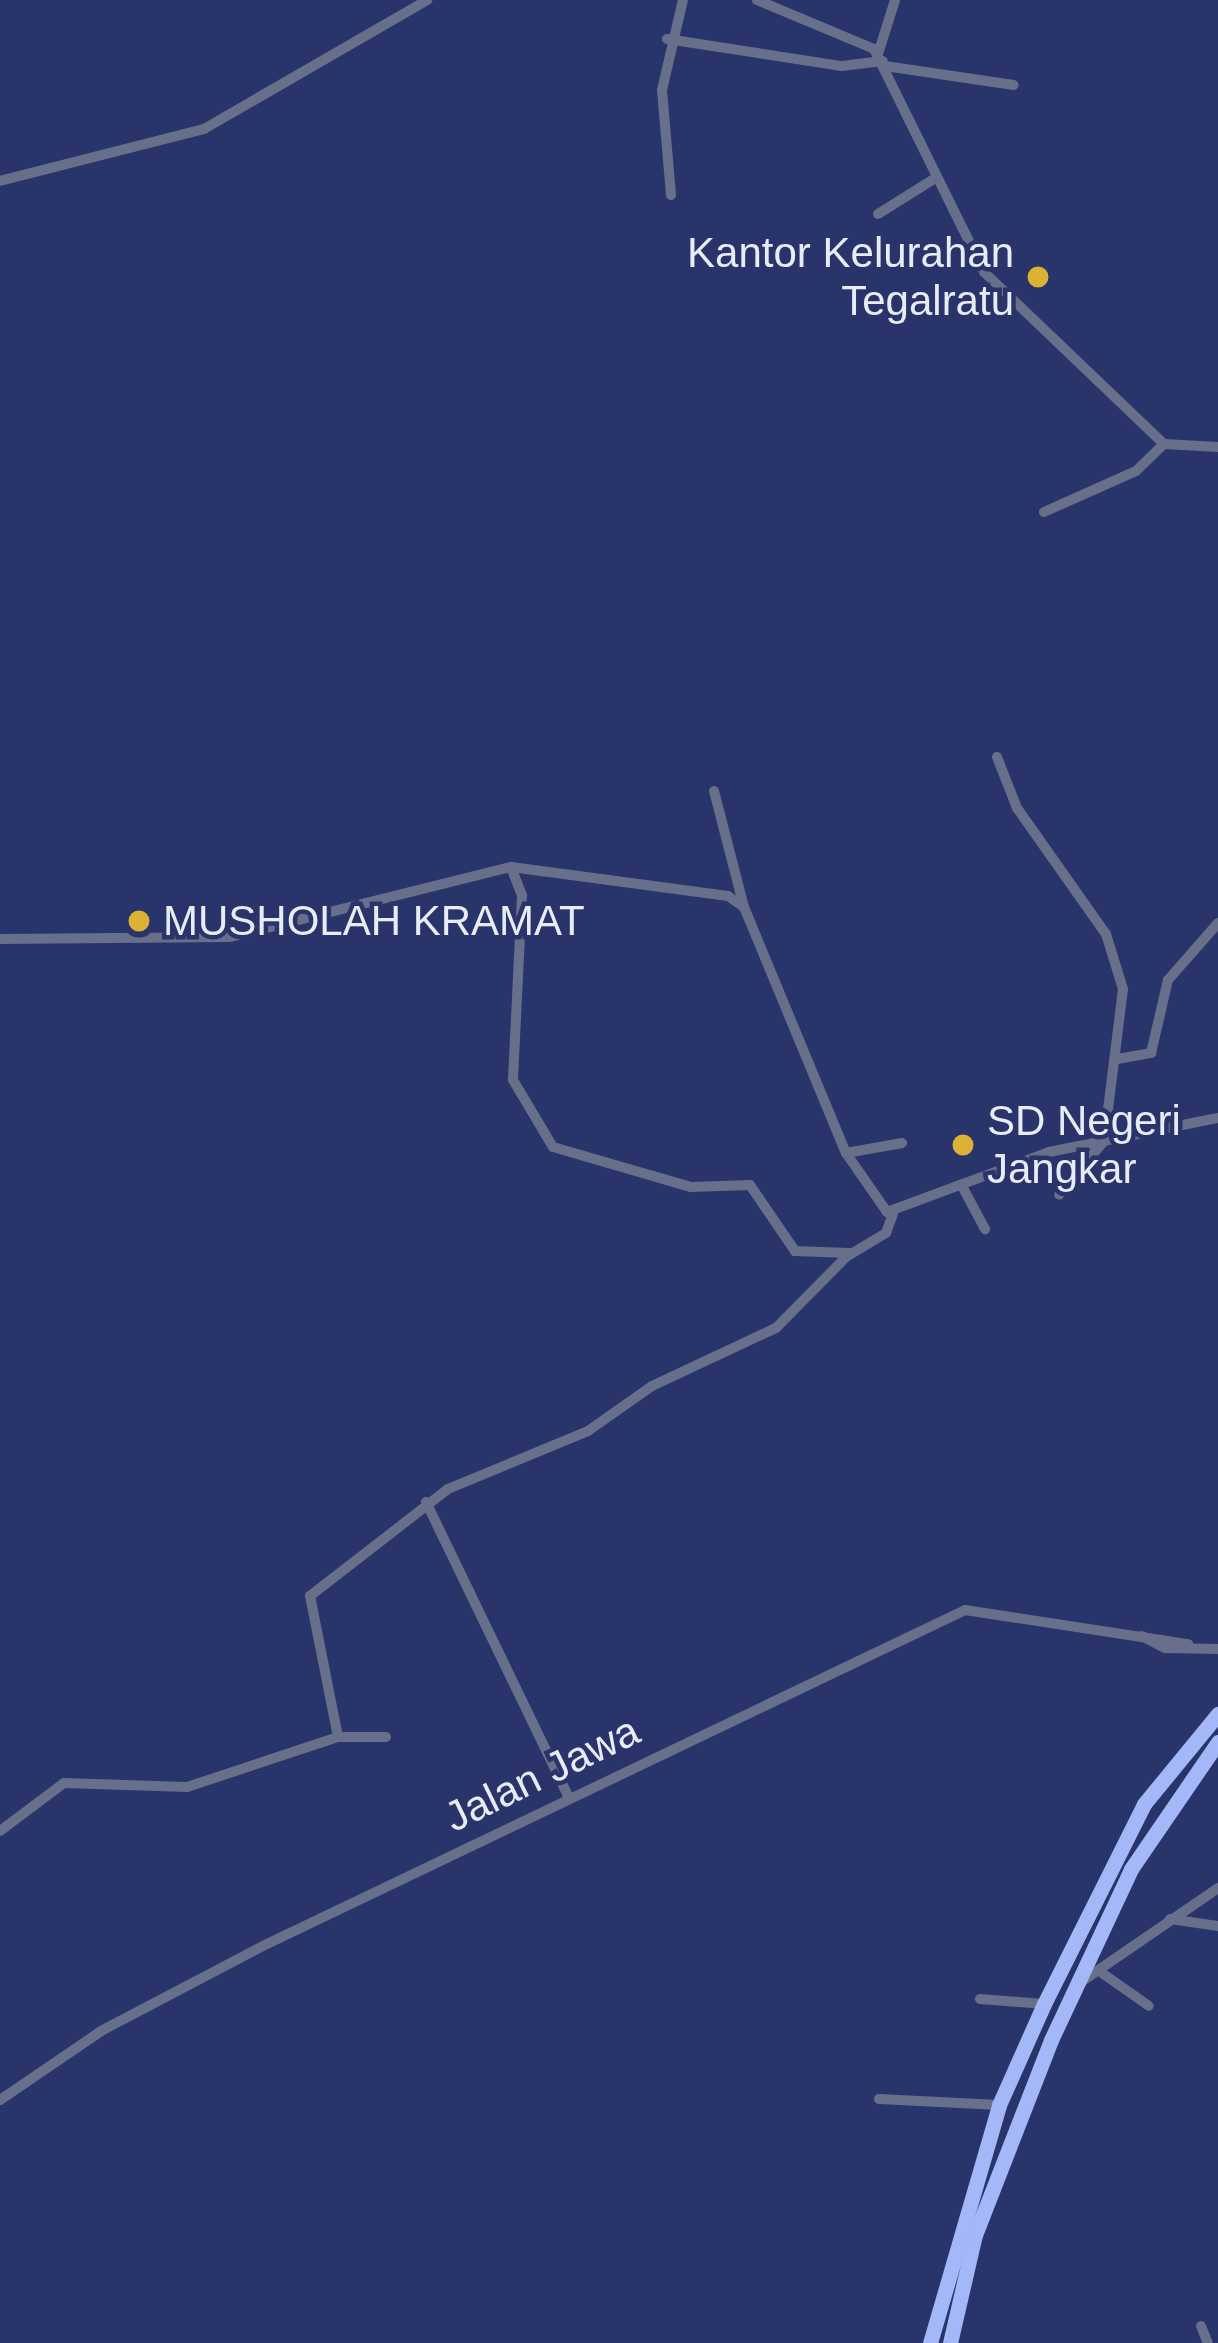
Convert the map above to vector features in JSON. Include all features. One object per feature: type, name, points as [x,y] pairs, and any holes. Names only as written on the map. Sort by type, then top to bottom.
[{"type":"highway","points":[[930,2343],[999,2104],[1044,2004],[1144,1804],[1217,1717]]},
{"type":"highway","points":[[950,2343],[1012,2129],[1076,1985],[1131,1869],[1218,1742]]},
{"type":"street","points":[[0,182],[204,129],[428,0]]},
{"type":"street","points":[[671,195],[667,39],[683,0]]},
{"type":"street","points":[[758,0],[882,60],[1013,86]]},
{"type":"street","points":[[896,0],[882,60],[934,179],[984,272],[1164,444],[1218,447]]},
{"type":"street","points":[[667,39],[842,66],[882,60]]},
{"type":"street","points":[[878,214],[934,179]]},
{"type":"street","points":[[1044,512],[1136,471],[1164,444]]},
{"type":"street","points":[[998,757],[1017,808],[1114,949],[1124,1001],[1104,1141],[1059,1196]]},
{"type":"street","points":[[714,791],[744,907],[846,1154],[893,1214]]},
{"type":"street","points":[[0,939],[230,937],[511,867],[744,907]]},
{"type":"street","points":[[511,867],[522,895],[513,1080],[553,1147],[691,1187],[749,1185],[795,1251],[854,1252]]},
{"type":"street","points":[[1117,1059],[1151,1053],[1168,980],[1218,923]]},
{"type":"street","points":[[338,1737],[308,1600],[426,1502],[776,1328],[854,1252],[886,1233],[893,1214],[962,1186],[1104,1141],[1218,1118]]},
{"type":"street","points":[[846,1154],[902,1143]]},
{"type":"street","points":[[962,1186],[985,1229]]},
{"type":"street","points":[[426,1502],[568,1798]]},
{"type":"street","name":"Jalan Jawa","points":[[0,2100],[101,2031],[568,1798],[965,1610],[1218,1649]]},
{"type":"street","points":[[0,1831],[64,1783],[187,1787],[338,1737],[386,1737]]},
{"type":"street","points":[[1076,1985],[1102,1973],[1218,1888]]},
{"type":"street","points":[[1170,1919],[1218,1926]]},
{"type":"street","points":[[1102,1973],[1149,2006]]},
{"type":"street","points":[[980,2000],[1044,2004]]},
{"type":"street","points":[[879,2099],[999,2104]]},
{"type":"street","points":[[1201,2326],[1208,2343]]},
{"type":"place","name":"Kantor Kelurahan Tegalratu","points":[[1038,277]]},
{"type":"place","name":"MUSHOLAH KRAMAT","points":[[139,921]]},
{"type":"place","name":"SD Negeri Jangkar","points":[[963,1145]]}]
